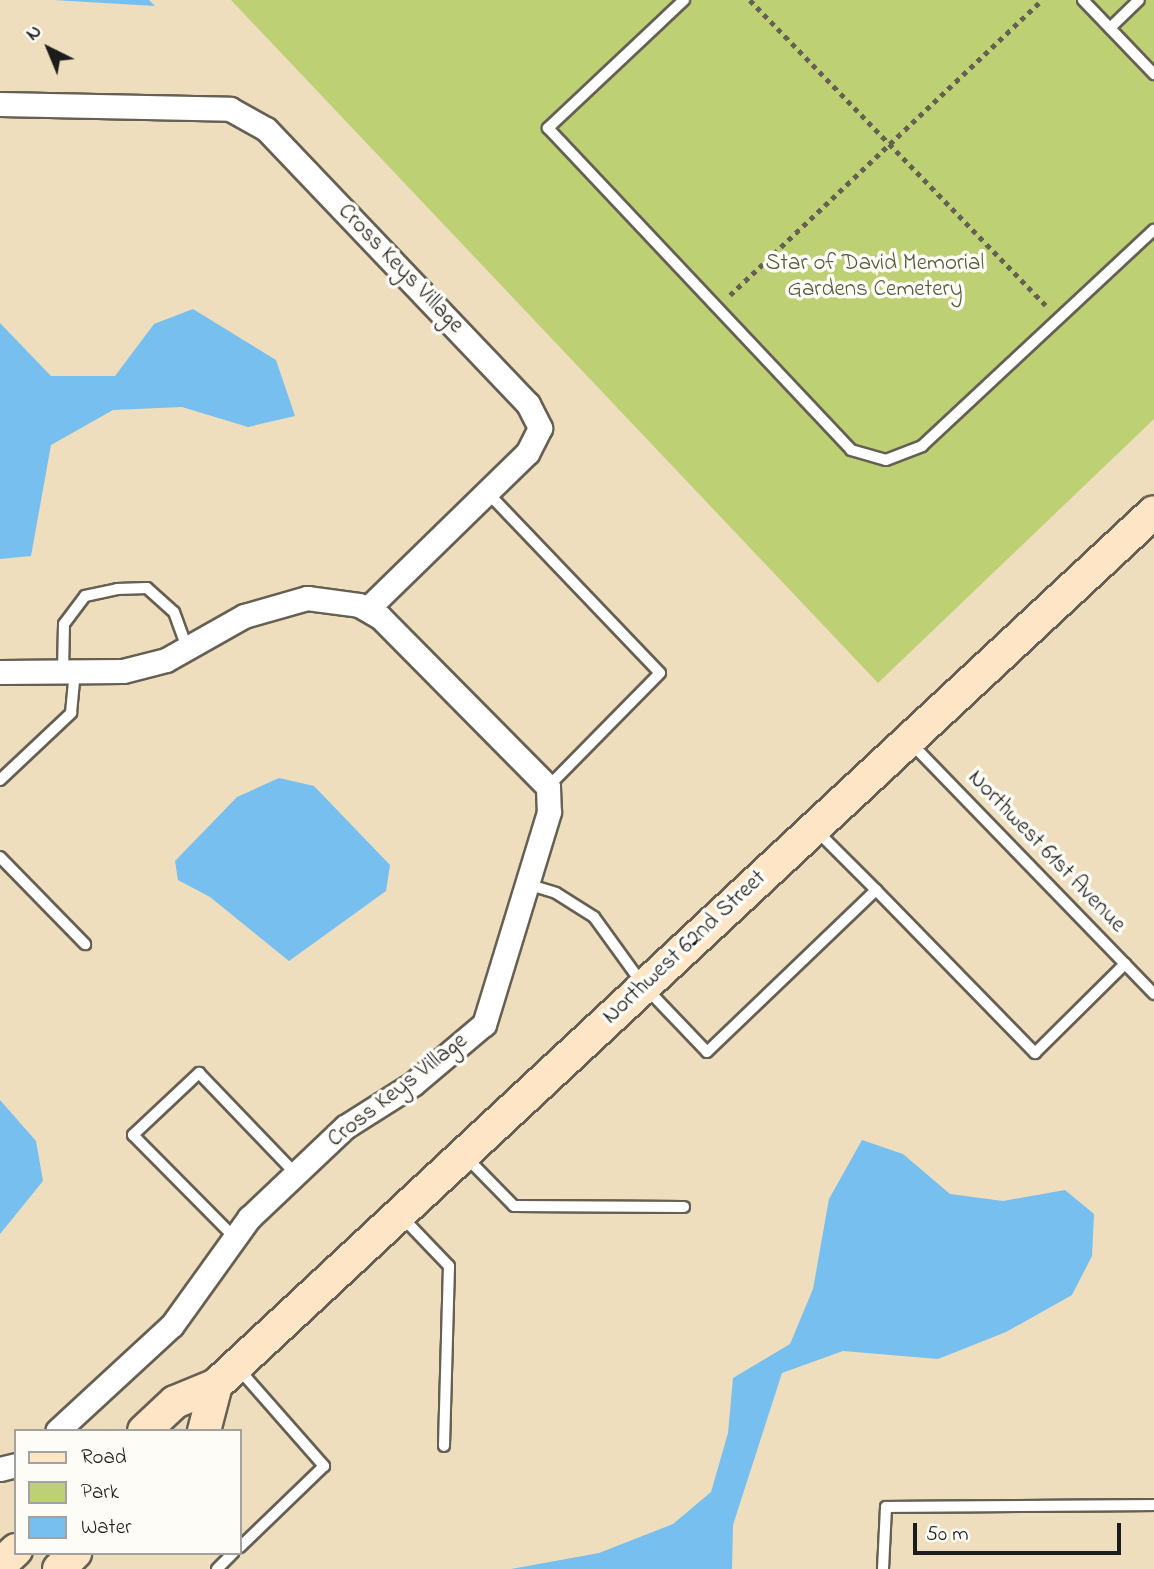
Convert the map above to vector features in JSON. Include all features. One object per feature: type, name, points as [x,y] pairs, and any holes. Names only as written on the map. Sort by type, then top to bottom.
[{"type":"street","name":"Cross Keys Village","points":[[0,104],[230,109],[266,129],[528,404],[540,428],[527,453],[367,609]]},
{"type":"street","name":"Northwest 62nd Street","points":[[146,1429],[175,1402],[226,1375],[1154,512]]},
{"type":"street","points":[[0,672],[123,671],[166,660],[244,616],[307,598],[367,609],[380,617],[548,787]]},
{"type":"street","name":"Cross Keys Village","points":[[59,1429],[172,1325],[248,1218],[345,1127],[414,1084],[484,1024],[550,811],[548,787]]},
{"type":"street","points":[[205,1429],[226,1375]]},
{"type":"street","points":[[0,1565],[14,1552]]},
{"type":"street","points":[[59,1569],[73,1555]]},
{"type":"lane","points":[[684,0],[548,128],[851,450],[886,460],[922,446],[1154,230]]},
{"type":"lane","points":[[1083,0],[1154,74]]},
{"type":"lane","points":[[1110,28],[1139,0]]},
{"type":"lane","points":[[487,492],[660,673],[548,787]]},
{"type":"lane","points":[[0,780],[71,713],[64,624],[85,597],[117,589],[147,588],[174,612],[187,648]]},
{"type":"lane","name":"Northwest 61st Avenue","points":[[909,740],[1154,994]]},
{"type":"lane","points":[[814,828],[1035,1053],[1125,964]]},
{"type":"lane","points":[[0,858],[85,944]]},
{"type":"lane","points":[[527,884],[556,893],[594,917],[644,986],[707,1052],[876,890]]},
{"type":"lane","points":[[235,1238],[133,1135],[200,1073],[296,1174]]},
{"type":"lane","points":[[464,1154],[514,1206],[684,1207]]},
{"type":"lane","points":[[399,1214],[449,1266],[444,1446]]},
{"type":"lane","points":[[226,1375],[324,1466],[242,1545]]},
{"type":"lane","points":[[883,1569],[886,1507],[1154,1505]]},
{"type":"lane","points":[[217,1569],[231,1555]]},
{"type":"path","points":[[750,0],[1059,318]]},
{"type":"path","points":[[717,308],[1042,0]]},
{"type":"green space","name":"Star of David Memorial Gardens Cemetery","points":[[231,0],[1154,0],[1154,419],[878,683]]},
{"type":"water","points":[[53,0],[149,0],[155,6]]},
{"type":"water","points":[[193,309],[276,360],[295,416],[248,427],[182,407],[113,410],[51,445],[31,556],[0,559],[0,323],[51,376],[115,376],[154,324]]},
{"type":"water","points":[[279,778],[314,786],[390,865],[386,891],[289,961],[210,897],[178,880],[175,861],[237,797]]},
{"type":"water","points":[[0,1100],[36,1141],[43,1181],[0,1234]]},
{"type":"water","points":[[862,1140],[903,1154],[950,1194],[1003,1201],[1065,1190],[1094,1214],[1092,1256],[1072,1295],[1006,1332],[938,1359],[843,1351],[782,1373],[733,1525],[732,1569],[511,1569],[599,1553],[673,1524],[711,1492],[728,1433],[733,1378],[790,1344],[813,1289],[829,1199]]}]
